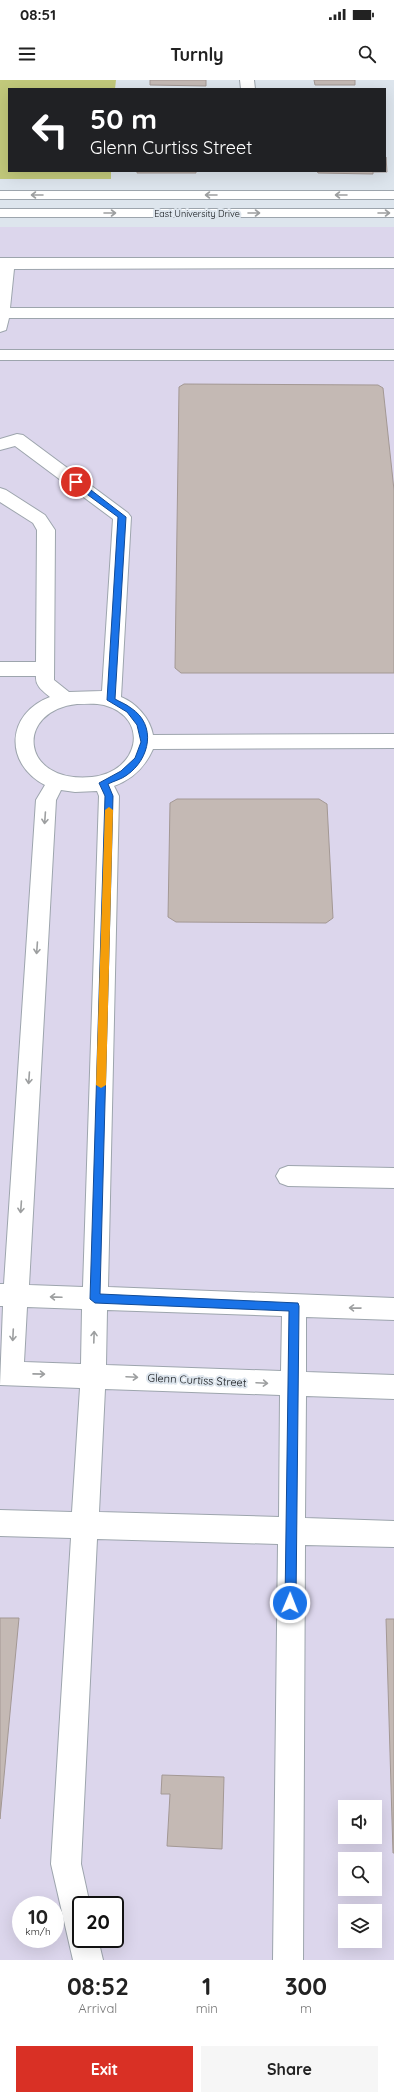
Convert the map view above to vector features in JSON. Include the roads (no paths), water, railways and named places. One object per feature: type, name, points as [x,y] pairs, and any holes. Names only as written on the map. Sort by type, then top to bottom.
[{"type":"street","name":"East University Drive","points":[[0,195],[394,195]]},
{"type":"street","name":"East University Drive","points":[[0,213],[394,213]]},
{"type":"street","points":[[394,263],[3,264],[1,320],[394,313]]},
{"type":"street","points":[[0,355],[394,355]]},
{"type":"street","points":[[0,445],[17,439],[122,517],[111,700]]},
{"type":"street","points":[[0,494],[39,519],[46,530],[45,682],[65,699]]},
{"type":"street","points":[[0,669],[45,669]]},
{"type":"street","points":[[88,696],[111,700],[130,710],[141,725],[145,742],[139,759],[124,773],[103,783],[79,786],[56,782],[37,771],[25,756],[23,738],[30,721],[44,708],[65,699],[88,696]]},
{"type":"street","points":[[145,742],[394,741]]},
{"type":"street","points":[[5,1374],[8,1296],[46,800],[56,782]]},
{"type":"street","points":[[73,1896],[66,1864],[93,1375],[109,796],[103,783]]},
{"type":"street","points":[[288,1176],[394,1178]]},
{"type":"street","points":[[8,1296],[394,1309]]},
{"type":"street","points":[[288,1960],[294,1306]]},
{"type":"street","name":"Glenn Curtiss Street","points":[[5,1374],[93,1375],[394,1387]]},
{"type":"street","points":[[0,1523],[394,1534]]},
{"type":"street","points":[[85,1948],[88,1960]]}]
